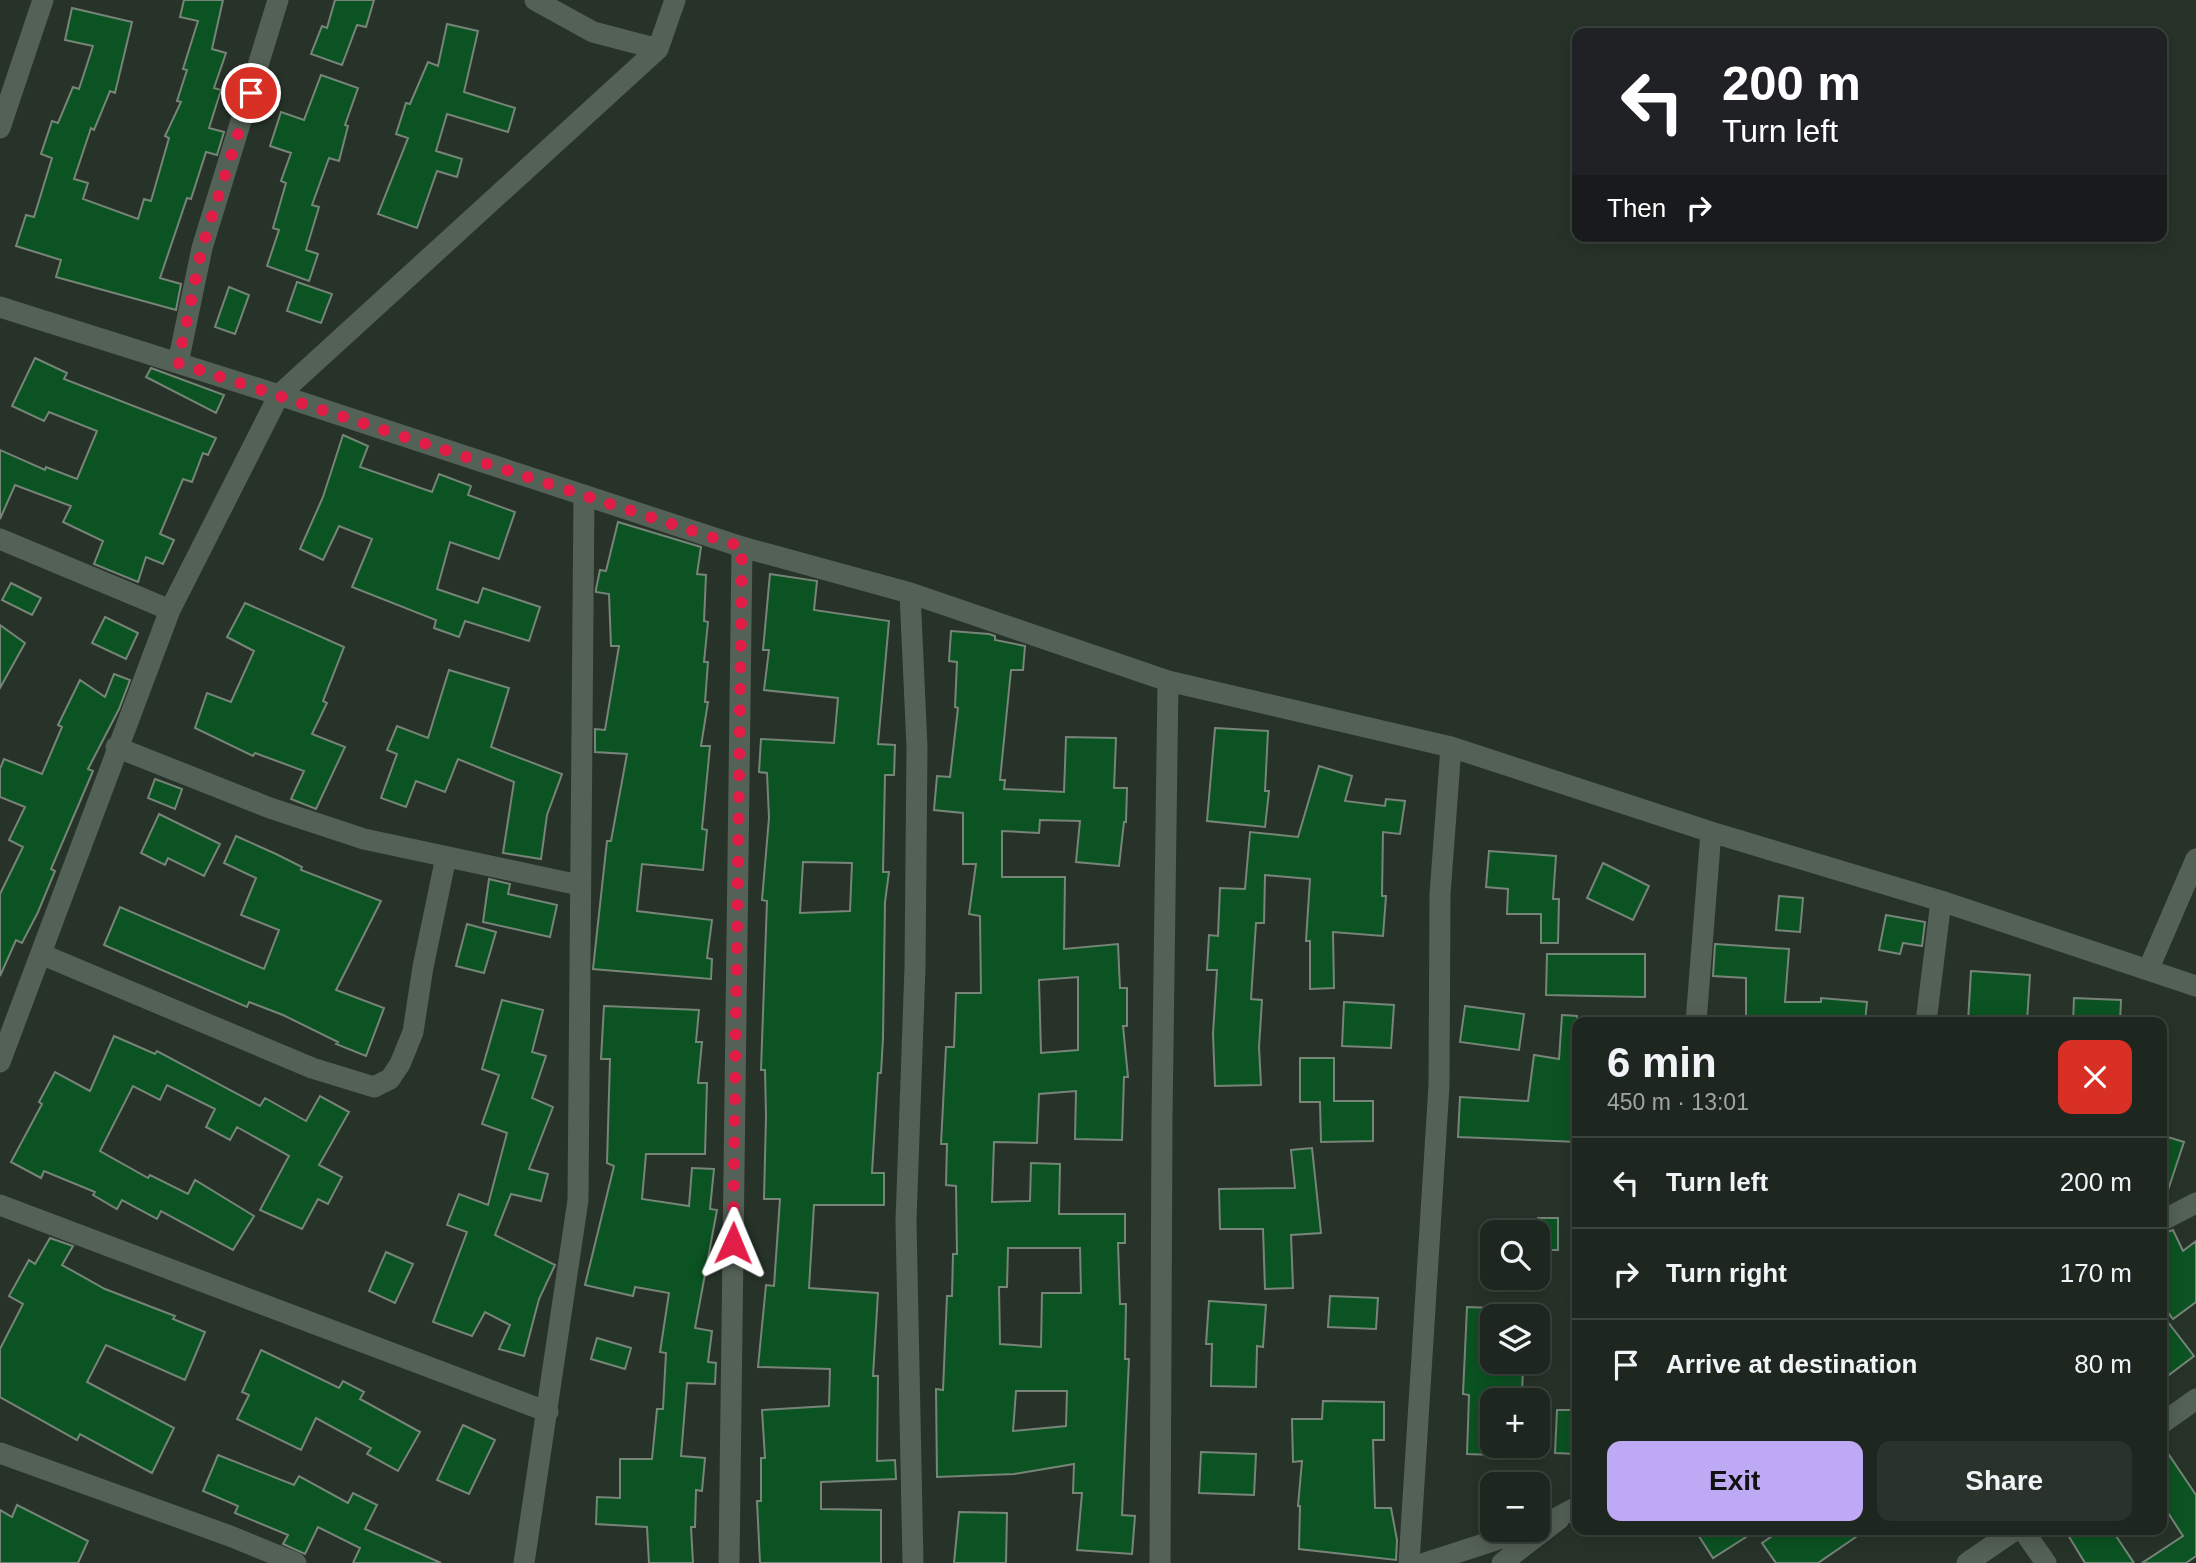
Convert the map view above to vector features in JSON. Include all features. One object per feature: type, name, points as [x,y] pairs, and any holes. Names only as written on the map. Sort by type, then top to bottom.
[{"type":"street","points":[[0,128],[43,0]]},
{"type":"street","points":[[178,363],[202,248],[278,0]]},
{"type":"street","points":[[535,0],[593,32],[658,49]]},
{"type":"street","points":[[0,1062],[116,747],[170,610],[279,396],[658,49],[675,0]]},
{"type":"street","points":[[0,307],[742,547],[910,593],[1168,681],[1451,747],[1711,832],[1941,901],[2149,968],[2196,986]]},
{"type":"street","points":[[524,1563],[578,1200],[581,1096],[579,885],[584,495]]},
{"type":"street","points":[[0,539],[170,610]]},
{"type":"street","points":[[729,1563],[742,547]]},
{"type":"street","points":[[910,593],[917,747],[915,967],[906,1221],[913,1563]]},
{"type":"street","points":[[1160,1563],[1161,1133],[1168,681]]},
{"type":"street","points":[[116,747],[270,808],[364,839],[579,885]]},
{"type":"street","points":[[1409,1563],[1439,1085],[1440,894],[1451,747]]},
{"type":"street","points":[[1696,1017],[1711,832]]},
{"type":"street","points":[[41,954],[312,1068],[374,1087],[390,1079],[400,1064],[413,1032],[423,967],[446,857]]},
{"type":"street","points":[[2149,968],[2196,859]]},
{"type":"street","points":[[1927,1017],[1941,901]]},
{"type":"street","points":[[2167,1218],[2196,1203]]},
{"type":"street","points":[[0,1205],[548,1412]]},
{"type":"street","points":[[2167,1420],[2196,1399]]},
{"type":"street","points":[[0,1453],[296,1563]]},
{"type":"street","points":[[1550,1521],[1568,1513]]},
{"type":"street","points":[[1502,1563],[1568,1513]]},
{"type":"street","points":[[1967,1563],[2008,1535]]},
{"type":"street","points":[[2026,1535],[2046,1563]]},
{"type":"street","points":[[1425,1563],[1490,1542]]},
{"type":"building","points":[[184,0],[223,0],[212,49],[226,53],[214,88],[221,90],[209,128],[224,132],[217,155],[206,152],[160,278],[181,284],[176,310],[56,277],[61,260],[16,246],[26,215],[34,217],[52,158],[41,154],[52,121],[58,123],[73,87],[79,89],[93,46],[65,40],[72,8],[132,22],[115,93],[110,91],[94,130],[91,128],[74,179],[88,183],[83,199],[138,219],[144,199],[151,201],[169,138],[165,136],[181,102],[177,101],[187,70],[183,69],[198,21],[180,17]]},
{"type":"building","points":[[335,0],[374,0],[366,27],[357,25],[342,65],[311,54],[322,26],[327,28]]},
{"type":"building","points":[[447,24],[478,31],[464,92],[515,108],[508,132],[447,114],[436,151],[462,159],[457,177],[437,171],[417,228],[378,214],[408,138],[396,134],[406,103],[410,104],[428,62],[438,66]]},
{"type":"building","points":[[321,75],[358,88],[345,125],[348,126],[339,161],[329,158],[312,205],[319,207],[306,250],[318,254],[309,281],[267,266],[279,230],[273,228],[286,183],[281,181],[291,153],[270,146],[281,112],[304,120]]},
{"type":"building","points":[[297,282],[332,294],[321,323],[287,311]]},
{"type":"building","points":[[229,287],[249,295],[235,334],[215,327]]},
{"type":"building","points":[[35,358],[67,373],[64,379],[216,438],[208,455],[203,453],[192,482],[183,479],[160,534],[174,540],[163,564],[146,557],[138,582],[94,564],[103,541],[63,522],[71,506],[15,485],[0,519],[0,450],[45,470],[46,467],[77,479],[97,431],[49,412],[44,421],[12,406]]},
{"type":"building","points":[[151,368],[224,395],[216,413],[146,377]]},
{"type":"building","points":[[343,435],[368,446],[360,467],[432,492],[439,474],[471,486],[468,495],[515,512],[499,559],[450,542],[437,589],[478,603],[483,588],[540,607],[529,641],[465,621],[459,637],[434,628],[436,620],[352,587],[372,539],[339,526],[323,560],[300,549],[323,497]]},
{"type":"building","points":[[618,522],[701,547],[697,574],[706,575],[704,621],[708,622],[704,662],[708,662],[705,702],[708,702],[701,746],[710,746],[702,829],[707,830],[703,870],[642,864],[637,911],[712,920],[707,958],[712,959],[711,979],[593,969],[607,841],[611,841],[627,754],[595,752],[595,729],[605,730],[619,646],[611,646],[609,594],[596,592],[596,589],[600,570],[606,571]]},
{"type":"building","points":[[770,574],[817,581],[814,610],[889,621],[878,744],[895,745],[894,775],[885,775],[883,872],[889,872],[885,902],[883,1038],[881,1073],[878,1073],[872,1173],[884,1173],[884,1205],[814,1205],[809,1288],[878,1293],[873,1376],[878,1376],[877,1461],[895,1460],[896,1479],[821,1482],[821,1509],[881,1510],[881,1563],[760,1563],[757,1501],[761,1501],[761,1458],[765,1458],[762,1410],[829,1406],[830,1369],[758,1367],[766,1285],[774,1286],[780,1199],[764,1199],[765,1070],[761,1070],[767,901],[762,900],[769,818],[767,773],[759,772],[761,739],[834,743],[838,698],[764,690],[769,650],[763,650]],"holes":[[[803,862],[852,863],[850,911],[800,913]]]},
{"type":"building","points":[[11,583],[41,598],[32,615],[2,600]]},
{"type":"building","points":[[245,603],[344,647],[323,701],[327,703],[312,734],[345,747],[316,809],[291,799],[304,771],[255,753],[253,756],[195,728],[207,693],[231,702],[254,651],[227,637]]},
{"type":"building","points":[[105,617],[138,633],[126,659],[92,643]]},
{"type":"building","points":[[0,625],[25,643],[0,688]]},
{"type":"building","points":[[951,631],[989,634],[995,636],[995,640],[1025,646],[1023,670],[1011,670],[1000,780],[1005,780],[1004,789],[1064,792],[1066,737],[1116,738],[1114,788],[1127,788],[1126,822],[1119,866],[1076,862],[1080,821],[1040,820],[1039,833],[1002,831],[1002,877],[1065,877],[1064,949],[1118,944],[1120,988],[1127,988],[1127,1026],[1123,1026],[1128,1077],[1124,1077],[1122,1140],[1075,1139],[1076,1091],[1039,1094],[1037,1143],[994,1142],[992,1202],[1030,1201],[1031,1163],[1060,1164],[1059,1214],[1125,1214],[1125,1243],[1118,1243],[1120,1304],[1126,1304],[1125,1359],[1129,1359],[1122,1515],[1135,1516],[1132,1554],[1077,1550],[1082,1493],[1073,1493],[1074,1464],[1014,1474],[937,1477],[936,1389],[943,1390],[947,1296],[952,1296],[953,1254],[957,1254],[956,1186],[946,1185],[947,1144],[941,1144],[946,1047],[954,1047],[956,993],[981,993],[980,916],[969,914],[976,864],[963,864],[963,813],[934,810],[937,776],[950,777],[958,708],[955,707],[957,662],[949,661]],"holes":[[[1078,977],[1078,1050],[1041,1053],[1039,980]],[[1008,1248],[1080,1248],[1081,1293],[1042,1293],[1041,1347],[1000,1344],[999,1287],[1007,1287]],[[1016,1391],[1067,1391],[1066,1426],[1013,1431]]]},
{"type":"building","points":[[449,670],[509,688],[491,747],[562,774],[547,815],[541,859],[503,853],[514,782],[458,759],[445,792],[416,781],[406,807],[381,798],[397,754],[387,750],[397,726],[428,738]]},
{"type":"building","points":[[114,674],[130,680],[119,709],[88,769],[93,771],[51,869],[55,871],[38,912],[22,943],[16,940],[0,976],[0,894],[23,847],[9,840],[25,807],[0,797],[0,769],[4,759],[42,774],[62,727],[58,725],[80,680],[105,697]]},
{"type":"building","points":[[1215,728],[1268,731],[1265,791],[1269,791],[1265,827],[1207,821]]},
{"type":"building","points":[[1319,766],[1352,776],[1345,801],[1385,806],[1386,799],[1405,801],[1400,834],[1383,832],[1382,896],[1386,896],[1383,936],[1333,932],[1334,988],[1310,989],[1310,941],[1306,941],[1310,879],[1265,875],[1264,923],[1256,923],[1251,999],[1262,1000],[1259,1047],[1261,1085],[1215,1086],[1213,1034],[1217,970],[1207,970],[1209,935],[1218,936],[1220,888],[1245,889],[1250,832],[1298,837]]},
{"type":"building","points":[[155,779],[182,789],[175,809],[148,798]]},
{"type":"building","points":[[159,814],[220,844],[204,876],[168,858],[165,865],[141,853]]},
{"type":"building","points":[[236,836],[302,867],[301,870],[381,901],[336,990],[384,1008],[366,1056],[336,1044],[338,1042],[283,1015],[249,1002],[247,1007],[104,945],[120,907],[264,969],[279,930],[241,915],[256,878],[224,863]]},
{"type":"building","points":[[1489,851],[1556,856],[1553,899],[1559,899],[1558,943],[1541,943],[1541,914],[1507,914],[1508,889],[1486,887]]},
{"type":"building","points":[[1603,863],[1649,886],[1633,920],[1587,898]]},
{"type":"building","points":[[489,879],[510,884],[508,894],[557,905],[550,937],[483,922]]},
{"type":"building","points":[[1779,896],[1803,898],[1800,932],[1776,930]]},
{"type":"building","points":[[1886,915],[1925,922],[1922,946],[1903,943],[1900,954],[1879,950]]},
{"type":"building","points":[[467,924],[496,932],[484,973],[456,966]]},
{"type":"building","points":[[1715,944],[1789,949],[1785,1002],[1821,1002],[1821,998],[1867,1002],[1866,1017],[1746,1017],[1746,978],[1713,976]]},
{"type":"building","points":[[1547,954],[1645,954],[1645,997],[1546,995]]},
{"type":"building","points":[[1971,971],[2030,975],[2027,1017],[1968,1017]]},
{"type":"building","points":[[2074,998],[2121,1000],[2120,1017],[2073,1017]]},
{"type":"building","points":[[502,1000],[543,1010],[532,1052],[546,1056],[532,1098],[553,1107],[529,1169],[548,1174],[541,1201],[511,1194],[495,1235],[555,1265],[539,1299],[524,1356],[499,1349],[510,1325],[485,1312],[472,1336],[433,1322],[467,1232],[447,1225],[459,1194],[488,1205],[507,1133],[482,1124],[499,1075],[482,1069]]},
{"type":"building","points":[[1344,1002],[1394,1005],[1391,1048],[1342,1046]]},
{"type":"building","points":[[604,1006],[699,1010],[696,1042],[702,1042],[698,1083],[707,1083],[705,1154],[646,1154],[642,1199],[689,1206],[692,1168],[714,1169],[710,1209],[717,1210],[695,1328],[712,1331],[708,1362],[716,1363],[715,1384],[687,1383],[681,1456],[705,1458],[702,1491],[696,1490],[695,1527],[691,1527],[693,1563],[649,1563],[647,1527],[596,1524],[597,1497],[620,1498],[620,1459],[652,1459],[657,1409],[663,1409],[666,1353],[660,1352],[669,1293],[635,1287],[633,1296],[585,1285],[614,1166],[607,1163],[610,1059],[601,1059]]},
{"type":"building","points":[[1465,1006],[1524,1014],[1519,1050],[1460,1042]]},
{"type":"building","points":[[1562,1015],[1577,1016],[1572,1017],[1572,1142],[1458,1137],[1460,1097],[1528,1101],[1534,1055],[1559,1059]]},
{"type":"building","points":[[114,1036],[155,1054],[157,1051],[260,1106],[265,1098],[306,1121],[320,1096],[349,1112],[319,1165],[342,1177],[328,1204],[318,1199],[302,1229],[260,1210],[289,1156],[237,1127],[230,1140],[206,1127],[215,1109],[167,1085],[160,1100],[133,1086],[100,1151],[148,1178],[150,1175],[188,1194],[195,1180],[254,1216],[233,1250],[161,1211],[157,1219],[122,1200],[117,1209],[93,1195],[95,1192],[44,1171],[41,1178],[11,1162],[42,1104],[39,1102],[55,1072],[90,1091]]},
{"type":"building","points":[[1300,1058],[1334,1058],[1334,1101],[1373,1101],[1373,1141],[1321,1142],[1320,1102],[1300,1102]]},
{"type":"building","points":[[2167,1137],[2184,1142],[2167,1193]]},
{"type":"building","points":[[1312,1148],[1321,1233],[1291,1235],[1293,1288],[1265,1289],[1263,1229],[1220,1229],[1219,1189],[1295,1188],[1291,1150]]},
{"type":"building","points":[[1558,1218],[1558,1250],[1550,1250],[1550,1220],[1538,1220]]},
{"type":"building","points":[[2173,1230],[2183,1251],[2196,1241],[2196,1302],[2173,1319],[2167,1311],[2167,1232]]},
{"type":"building","points":[[50,1238],[73,1246],[62,1265],[105,1289],[175,1316],[173,1319],[205,1332],[185,1380],[106,1345],[87,1382],[174,1428],[152,1473],[80,1434],[77,1440],[0,1397],[0,1349],[23,1304],[9,1296],[29,1260],[35,1264]]},
{"type":"building","points":[[386,1252],[413,1264],[395,1303],[369,1291]]},
{"type":"building","points":[[1330,1296],[1378,1298],[1376,1329],[1328,1327]]},
{"type":"building","points":[[1209,1301],[1266,1305],[1263,1347],[1257,1346],[1256,1387],[1211,1386],[1212,1344],[1206,1344]]},
{"type":"building","points":[[1467,1307],[1480,1308],[1480,1374],[1523,1374],[1522,1388],[1480,1388],[1480,1454],[1467,1454],[1469,1395],[1463,1394]]},
{"type":"building","points":[[2167,1321],[2194,1356],[2167,1376]]},
{"type":"building","points":[[597,1338],[631,1348],[625,1369],[591,1359]]},
{"type":"building","points":[[261,1350],[339,1388],[343,1381],[364,1392],[360,1399],[420,1432],[398,1471],[367,1454],[371,1448],[316,1418],[301,1450],[237,1419],[249,1395],[242,1392]]},
{"type":"building","points":[[1323,1401],[1384,1402],[1384,1440],[1373,1440],[1375,1508],[1391,1508],[1397,1540],[1396,1560],[1299,1549],[1298,1506],[1302,1461],[1293,1462],[1292,1419],[1322,1419]]},
{"type":"building","points":[[1557,1410],[1572,1410],[1572,1454],[1555,1453]]},
{"type":"building","points":[[463,1425],[495,1440],[469,1494],[437,1480]]},
{"type":"building","points":[[1201,1452],[1256,1454],[1254,1495],[1199,1493]]},
{"type":"building","points":[[2167,1452],[2196,1495],[2196,1556],[2186,1563],[2142,1563],[2183,1536],[2167,1511]]},
{"type":"building","points":[[218,1455],[294,1485],[299,1476],[348,1503],[353,1493],[377,1505],[365,1529],[441,1563],[353,1563],[360,1548],[318,1527],[305,1554],[283,1544],[288,1535],[235,1513],[238,1506],[203,1491]]},
{"type":"building","points":[[17,1505],[88,1541],[78,1563],[0,1563],[0,1510],[12,1517]]},
{"type":"building","points":[[959,1512],[1007,1513],[1006,1563],[954,1563]]},
{"type":"building","points":[[1698,1535],[1749,1535],[1713,1558]]},
{"type":"building","points":[[1774,1535],[1859,1535],[1818,1563],[1776,1563],[1762,1543]]},
{"type":"building","points":[[2068,1535],[2115,1535],[2134,1563],[2085,1563]]},
{"type":"route","points":[[251,93],[202,248],[178,363],[742,547],[733,1243]]}]
